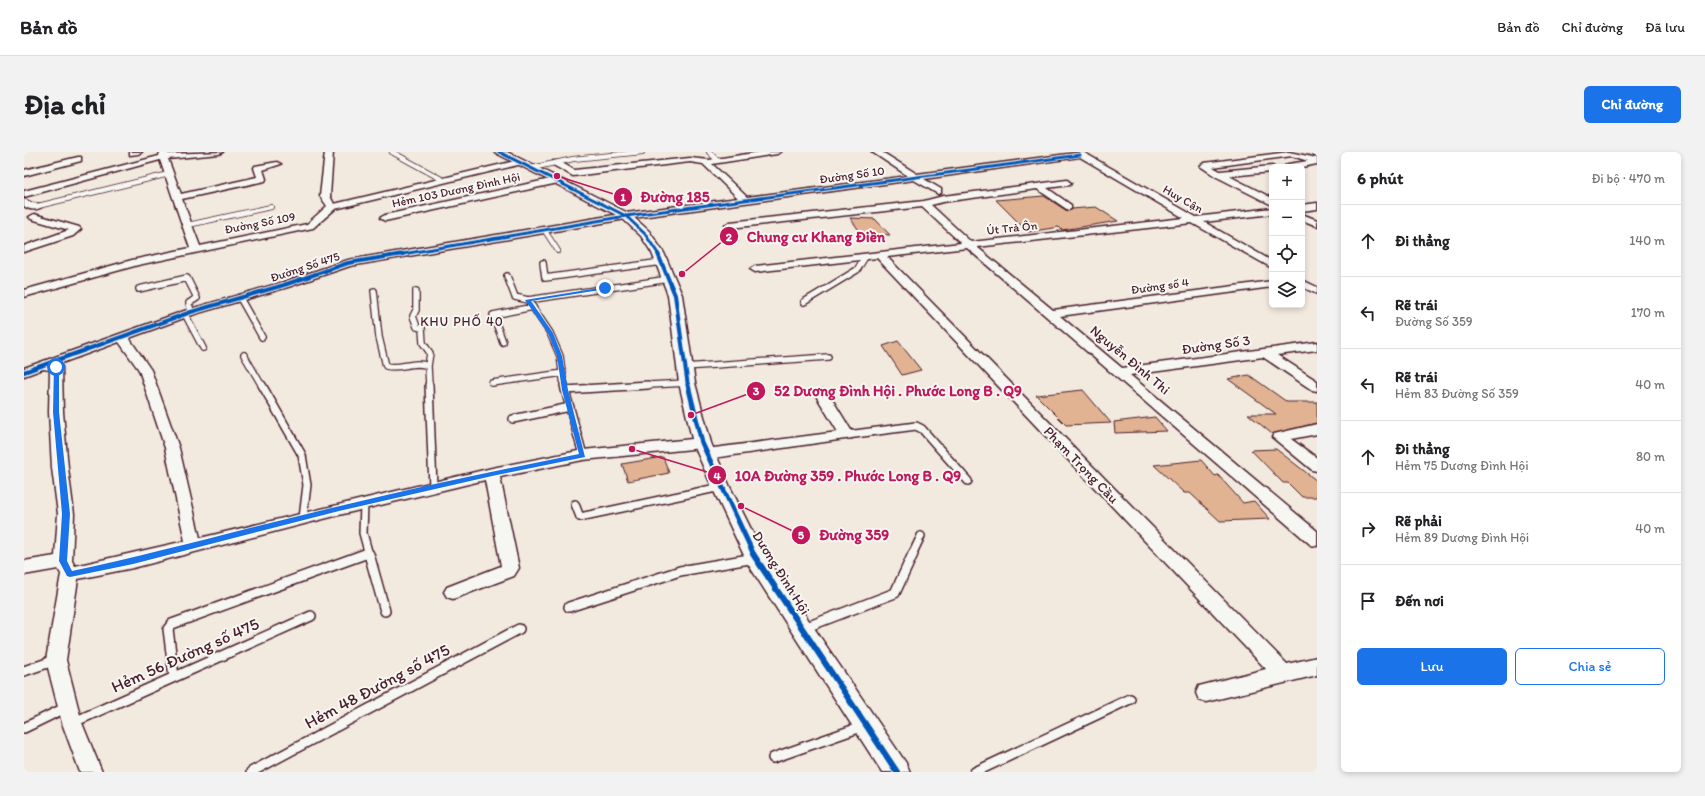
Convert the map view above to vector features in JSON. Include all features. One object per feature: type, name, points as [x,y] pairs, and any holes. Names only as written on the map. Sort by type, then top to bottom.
[{"type":"street","points":[[24,194],[164,154],[219,152]]},
{"type":"street","points":[[329,152],[325,196],[332,207]]},
{"type":"street","name":"Dương Đình Hội","points":[[499,152],[626,216],[645,234],[658,253],[675,295],[686,375],[704,448],[721,487],[755,558],[897,772]]},
{"type":"street","points":[[745,200],[706,164],[743,154],[777,152]]},
{"type":"street","points":[[876,152],[938,191]]},
{"type":"street","name":"Đường Số 10","points":[[626,216],[916,177],[1079,153]]},
{"type":"street","name":"Huy Cận","points":[[1079,153],[1269,264]]},
{"type":"street","points":[[164,154],[169,174],[196,249]]},
{"type":"street","points":[[1269,200],[1204,166],[1292,154],[1308,157],[1317,161]]},
{"type":"street","points":[[24,173],[80,155]]},
{"type":"street","points":[[556,163],[573,173],[690,160],[713,161]]},
{"type":"street","points":[[1302,164],[1317,161]]},
{"type":"street","name":"Đường Số 109","points":[[24,294],[136,262],[310,226],[332,207],[519,162]]},
{"type":"street","points":[[178,197],[262,179],[258,168],[278,164]]},
{"type":"street","points":[[1218,174],[1269,169]]},
{"type":"street","name":"Hẻm 103 Dương Đình Hội","points":[[385,218],[555,181]]},
{"type":"street","points":[[730,225],[924,204],[943,199],[1067,182]]},
{"type":"street","points":[[1039,186],[1068,207]]},
{"type":"street","points":[[24,202],[30,206],[38,206]]},
{"type":"street","name":"Nguyễn Đình Thi","points":[[924,204],[970,246],[1317,540]]},
{"type":"street","points":[[1305,208],[1317,206]]},
{"type":"street","name":"Út Trà Ôn","points":[[755,269],[1194,221],[1269,211]]},
{"type":"street","points":[[24,249],[70,234],[76,228],[34,216]]},
{"type":"street","name":"Đường Số 475","points":[[24,372],[45,366],[188,313],[348,263],[545,231],[626,216]]},
{"type":"street","points":[[1305,218],[1317,223]]},
{"type":"street","name":"Phạm Trọng Cầu","points":[[880,256],[1283,674]]},
{"type":"street","name":"Đường số 4","points":[[1051,314],[1269,284]]},
{"type":"street","points":[[1305,285],[1317,291]]},
{"type":"street","points":[[122,337],[145,370],[172,448],[194,546]]},
{"type":"street","name":"Đường Số 3","points":[[1120,372],[1317,346]]},
{"type":"street","points":[[1266,353],[1317,387]]},
{"type":"street","points":[[45,366],[56,367],[56,412],[66,514],[66,568],[56,660],[70,715],[91,772]]},
{"type":"street","points":[[24,568],[66,568],[194,546],[433,487],[583,455],[704,448],[847,435],[822,394]]},
{"type":"street","points":[[1317,428],[1278,437],[1317,466]]},
{"type":"street","points":[[453,592],[508,571],[510,568],[492,474]]},
{"type":"street","points":[[1206,693],[1317,666]]},
{"type":"lane","points":[[392,152],[442,180]]},
{"type":"lane","points":[[573,159],[582,153],[588,152]]},
{"type":"lane","points":[[532,168],[573,159],[642,152]]},
{"type":"lane","points":[[708,152],[713,161]]},
{"type":"lane","points":[[38,206],[169,174]]},
{"type":"lane","points":[[188,225],[271,206]]},
{"type":"lane","points":[[545,231],[558,251]]},
{"type":"lane","points":[[804,302],[832,282],[857,270],[865,257]]},
{"type":"lane","points":[[543,263],[545,278],[666,271]]},
{"type":"lane","points":[[507,276],[515,297],[528,300],[666,271]]},
{"type":"lane","points":[[139,289],[187,278],[197,298],[189,303],[188,313],[203,348]]},
{"type":"lane","points":[[374,291],[379,337],[386,366],[391,368],[420,363],[428,366]]},
{"type":"lane","points":[[416,291],[416,310],[413,316],[418,327],[422,328],[423,343],[431,352],[431,358],[428,366],[433,487]]},
{"type":"lane","points":[[240,298],[262,337]]},
{"type":"lane","points":[[528,300],[550,333],[560,356],[565,390],[583,455]]},
{"type":"lane","points":[[502,342],[493,315],[532,307]]},
{"type":"lane","points":[[244,355],[302,455],[307,485],[303,518]]},
{"type":"lane","points":[[565,390],[828,356]]},
{"type":"lane","points":[[492,383],[563,373]]},
{"type":"lane","points":[[513,419],[570,407]]},
{"type":"lane","points":[[847,435],[916,426],[922,429],[968,481]]},
{"type":"lane","points":[[575,504],[580,517],[721,487]]},
{"type":"lane","points":[[364,504],[363,533],[385,611]]},
{"type":"lane","points":[[802,628],[895,593],[921,536]]},
{"type":"lane","points":[[174,677],[168,629],[172,624],[368,553]]},
{"type":"lane","points":[[569,607],[680,571],[755,558]]},
{"type":"lane","name":"Hẻm 56 Đường số 475","points":[[24,728],[70,715],[174,677],[311,616]]},
{"type":"lane","name":"Hẻm 48 Đường số 475","points":[[251,772],[519,629]]},
{"type":"lane","points":[[24,671],[56,660]]},
{"type":"lane","points":[[975,772],[1130,699]]},
{"type":"lane","points":[[773,758],[866,726]]},
{"type":"building","points":[[1044,196],[1067,211],[1072,209],[1096,207],[1118,221],[1062,230],[1059,227],[1028,232],[996,200]]},
{"type":"building","points":[[850,218],[875,219],[890,235],[861,233]]},
{"type":"building","points":[[898,341],[921,370],[902,375],[883,346]]},
{"type":"building","points":[[1249,375],[1287,402],[1317,402],[1317,423],[1272,434],[1248,414],[1276,414],[1228,379]]},
{"type":"building","points":[[1083,390],[1111,423],[1066,425],[1036,395]]},
{"type":"building","points":[[1155,417],[1167,431],[1115,433],[1114,422]]},
{"type":"building","points":[[1276,449],[1317,481],[1317,497],[1302,497],[1288,483],[1283,483],[1251,450]]},
{"type":"building","points":[[663,457],[669,473],[628,481],[622,464]]},
{"type":"building","points":[[1201,460],[1215,476],[1218,475],[1243,503],[1254,501],[1270,519],[1220,521],[1190,493],[1184,493],[1154,465]]},
{"type":"cycle path","points":[[499,152],[626,216],[645,234],[658,253],[675,295],[687,383],[702,443],[721,487],[755,558],[897,772]]},
{"type":"cycle path","points":[[24,372],[191,312],[284,285],[348,263],[626,216],[1080,155]]},
{"type":"place","name":"Đường 185","points":[[557,176]]},
{"type":"place","name":"Chung cư Khang Điền","points":[[682,274]]},
{"type":"place","name":"52 Dương Đình Hội . Phước Long B . Q9","points":[[691,415]]},
{"type":"place","name":"10A Đường 359 . Phước Long B . Q9","points":[[632,449]]},
{"type":"place","name":"Đường 359","points":[[741,506]]},
{"type":"district","name":"KHU PHỐ 40","points":[[462,321]]},
{"type":"route","points":[[56,367],[56,412],[60,468],[66,514],[63,561],[70,574],[133,561],[250,530],[339,509],[583,455],[565,390],[560,356],[553,343],[550,333],[528,300],[605,288]]}]
